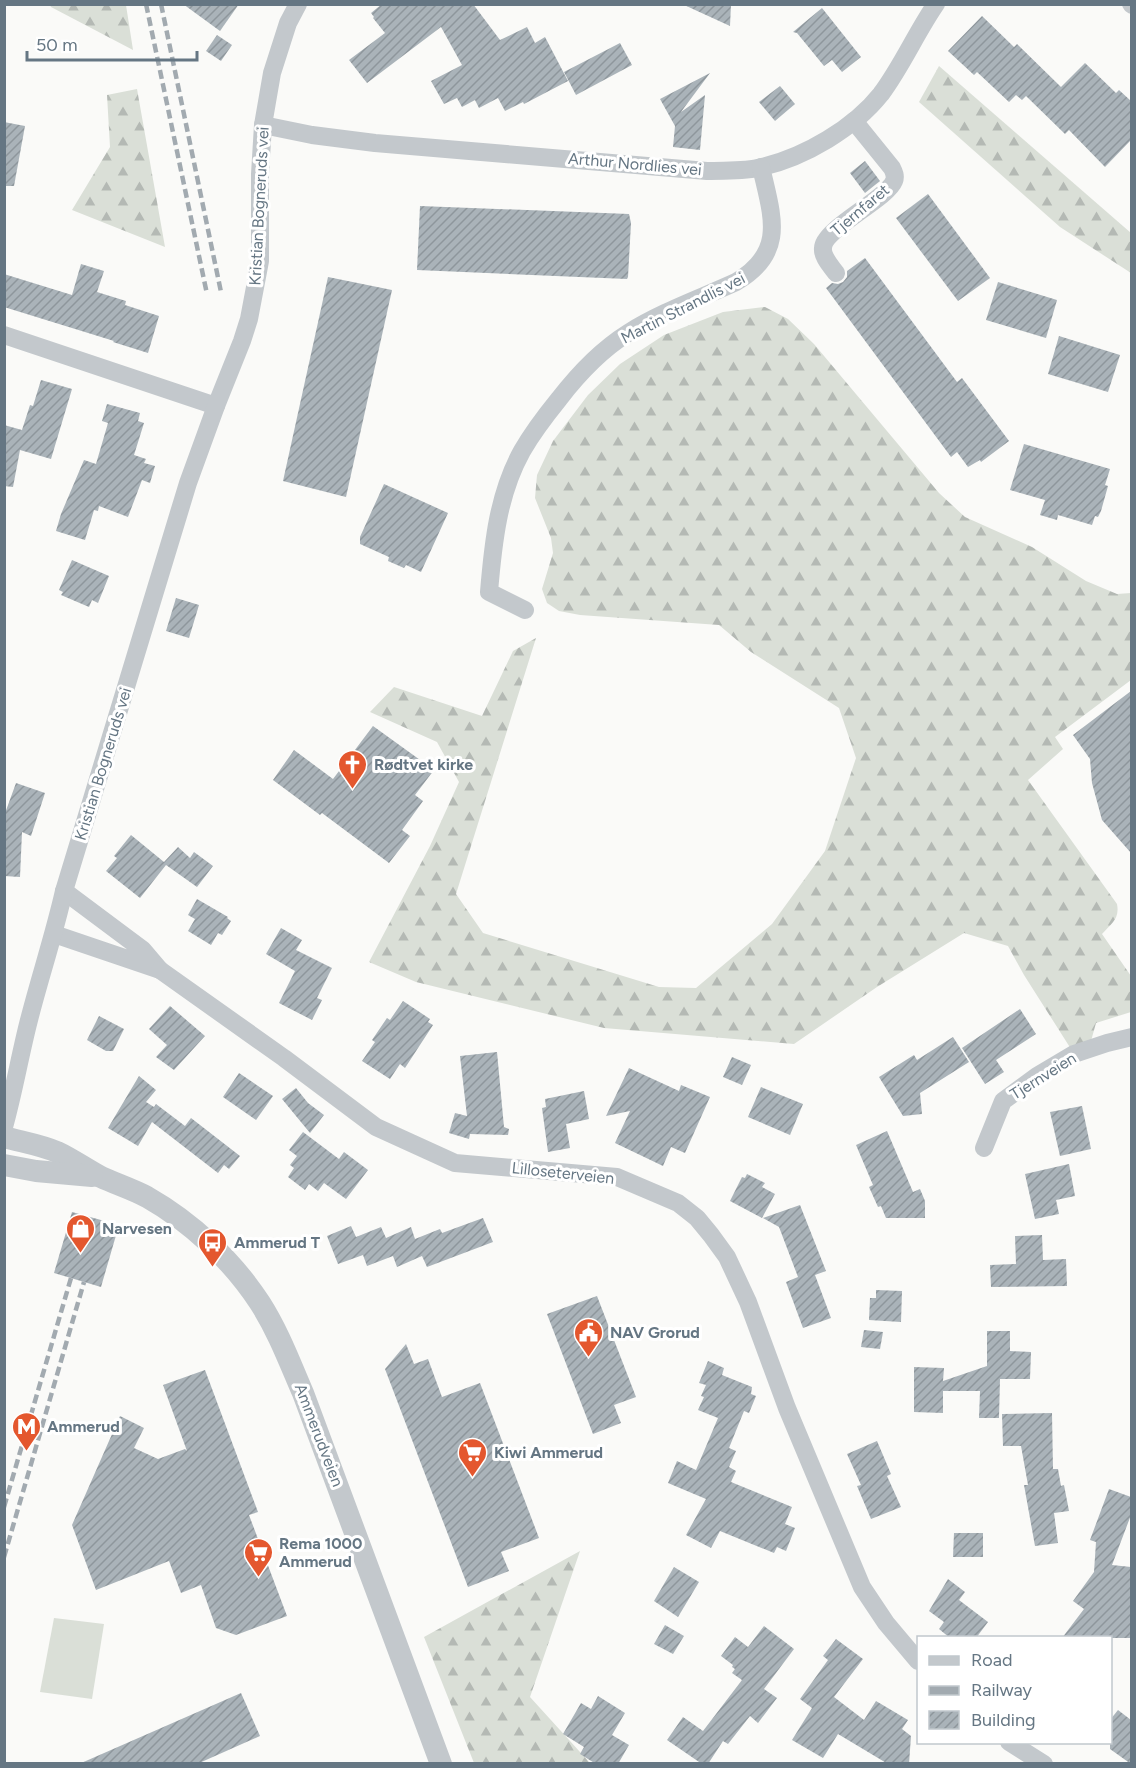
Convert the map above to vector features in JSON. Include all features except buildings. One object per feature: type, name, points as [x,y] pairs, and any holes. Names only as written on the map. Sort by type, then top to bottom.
[{"type":"street","name":"Kristian Bogneruds vei","points":[[4,1127],[17,1078],[28,1021],[54,934],[64,891],[189,483],[242,341],[255,292],[260,261],[260,174],[263,125],[272,74],[288,23],[298,4]]},
{"type":"street","name":"Arthur Nordlies vei","points":[[263,125],[312,135],[375,143],[707,171],[762,168],[814,147],[854,121],[881,94],[936,4]]},
{"type":"street","name":"Tjernfaret","points":[[836,273],[824,256],[823,244],[859,211],[887,190],[895,179],[892,168],[854,121]]},
{"type":"street","name":"Martin Strandlis vei","points":[[525,610],[489,592],[496,527],[511,475],[523,450],[567,389],[606,348],[629,332],[736,282],[750,274],[760,264],[771,240],[772,220],[762,168]]},
{"type":"street","points":[[4,334],[216,406]]},
{"type":"street","name":"Lilloseterveien","points":[[64,891],[143,950],[160,970],[376,1127],[455,1163],[617,1177],[678,1203],[697,1218],[727,1257],[748,1302],[787,1408],[862,1587],[886,1623],[917,1659]]},
{"type":"street","name":"Lilloseterveien","points":[[54,934],[160,970]]},
{"type":"street","name":"Tjernveien","points":[[984,1148],[1003,1101],[1037,1076],[1074,1054],[1131,1037]]},
{"type":"street","name":"Ammerudveien","points":[[4,1137],[57,1152],[102,1178],[146,1196],[185,1224],[227,1261],[260,1303],[303,1393],[441,1764]]},
{"type":"street","name":"Ammerudveien","points":[[4,1165],[102,1178]]},
{"type":"street","points":[[1011,1744],[1044,1764]]},
{"type":"green space","points":[[50,5],[126,5],[133,50],[51,7]]},
{"type":"green space","points":[[939,66],[1131,233],[1131,273],[1060,227],[919,102]]},
{"type":"green space","points":[[137,89],[165,247],[72,210],[110,147],[107,95]]},
{"type":"green space","points":[[765,307],[788,319],[814,344],[939,493],[965,517],[1032,547],[1086,581],[1117,594],[1131,593],[1131,680],[1055,737],[1063,749],[1028,780],[1117,904],[1116,917],[1102,934],[1131,976],[1131,1012],[1096,1023],[1091,1041],[1071,1049],[1008,946],[964,933],[877,987],[794,1044],[604,1028],[416,982],[369,962],[430,846],[459,782],[437,742],[370,712],[394,687],[482,716],[513,651],[536,638],[456,894],[483,933],[659,987],[696,988],[772,924],[825,851],[856,758],[839,708],[751,652],[719,625],[580,615],[559,611],[547,603],[542,589],[553,553],[551,538],[535,498],[537,475],[553,441],[588,395],[620,364],[664,335],[723,312]]},
{"type":"green space","points":[[580,1551],[530,1697],[590,1763],[474,1763],[424,1637]]},
{"type":"green space","points":[[54,1618],[104,1624],[92,1699],[40,1692]]},
{"type":"railway","points":[[146,4],[207,294]]},
{"type":"railway","points":[[161,4],[221,292]]},
{"type":"railway","points":[[4,1507],[71,1278]]},
{"type":"railway","points":[[4,1557],[84,1282]]},
{"type":"place","name":"Rødtvet kirke","points":[[353,790]]},
{"type":"place","name":"Narvesen","points":[[81,1254]]},
{"type":"place","name":"Ammerud T","points":[[213,1268]]},
{"type":"place","name":"NAV Grorud","points":[[589,1358]]},
{"type":"place","name":"Ammerud","points":[[26,1452]]},
{"type":"place","name":"Kiwi Ammerud","points":[[473,1478]]},
{"type":"place","name":"Rema 1000 Ammerud","points":[[258,1578]]}]
